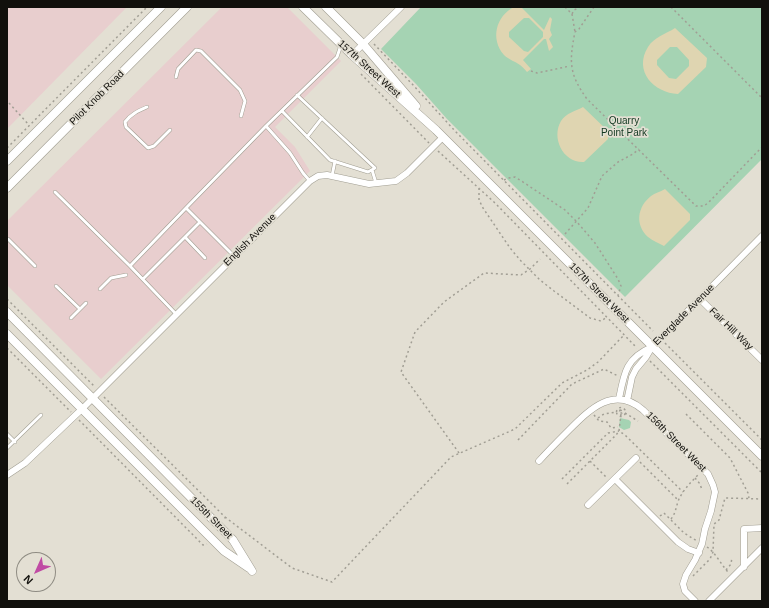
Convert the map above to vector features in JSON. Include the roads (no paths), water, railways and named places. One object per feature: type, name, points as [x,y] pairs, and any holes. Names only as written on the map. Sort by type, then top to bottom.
[{"type":"street","name":"Pilot Knob Road","points":[[7,161],[161,7]]},
{"type":"street","name":"Pilot Knob Road","points":[[7,188],[187,7]]},
{"type":"street","name":"157th Street West","points":[[303,7],[341,45],[436,130],[762,456]]},
{"type":"street","name":"157th Street West","points":[[326,7],[364,44],[436,130]]},
{"type":"street","points":[[352,55],[401,7]]},
{"type":"street","name":"English Avenue","points":[[7,474],[25,463],[82,409],[310,181],[318,176],[327,174],[369,184],[396,181],[407,173],[443,137]]},
{"type":"street","name":"Everglade Avenue","points":[[619,399],[622,380],[632,360],[640,352],[652,347],[762,236]]},
{"type":"street","name":"Fair Hill Way","points":[[700,299],[762,360]]},
{"type":"street","name":"155th Street","points":[[7,312],[232,540],[252,571],[224,551],[7,334]]},
{"type":"street","points":[[539,460],[589,410],[601,404],[619,399],[627,401],[632,377],[636,369],[648,359],[652,347]]},
{"type":"street","name":"156th Street West","points":[[627,401],[643,410],[711,479],[715,492],[711,511],[696,560],[686,575],[683,584],[685,591],[696,601]]},
{"type":"street","points":[[588,505],[636,458]]},
{"type":"street","points":[[613,481],[678,542],[688,549],[698,553]]},
{"type":"street","points":[[744,567],[744,529],[762,528]]},
{"type":"street","points":[[709,601],[762,548]]},
{"type":"lane","points":[[130,266],[266,126],[337,56],[341,45]]},
{"type":"lane","points":[[176,77],[178,69],[196,50],[201,51],[240,90],[245,101],[241,116]]},
{"type":"lane","points":[[297,95],[375,168],[372,170],[376,183]]},
{"type":"lane","points":[[147,107],[128,117],[125,122],[126,127],[148,148],[154,146],[170,130]]},
{"type":"lane","points":[[282,111],[330,160],[368,172],[372,170]]},
{"type":"lane","points":[[307,137],[322,118]]},
{"type":"lane","points":[[266,126],[290,153],[310,181]]},
{"type":"lane","points":[[332,176],[335,161]]},
{"type":"lane","points":[[55,192],[176,314]]},
{"type":"lane","points":[[186,208],[234,256]]},
{"type":"lane","points":[[143,280],[200,222]]},
{"type":"lane","points":[[185,237],[205,258]]},
{"type":"lane","points":[[8,239],[35,266]]},
{"type":"lane","points":[[100,289],[111,278],[126,275]]},
{"type":"lane","points":[[56,286],[80,309]]},
{"type":"lane","points":[[71,318],[86,303]]},
{"type":"lane","points":[[7,448],[15,442],[40,415]]},
{"type":"lane","points":[[7,434],[15,442]]},
{"type":"park label","name":"Quarry Point Park","points":[[624,126]]}]
